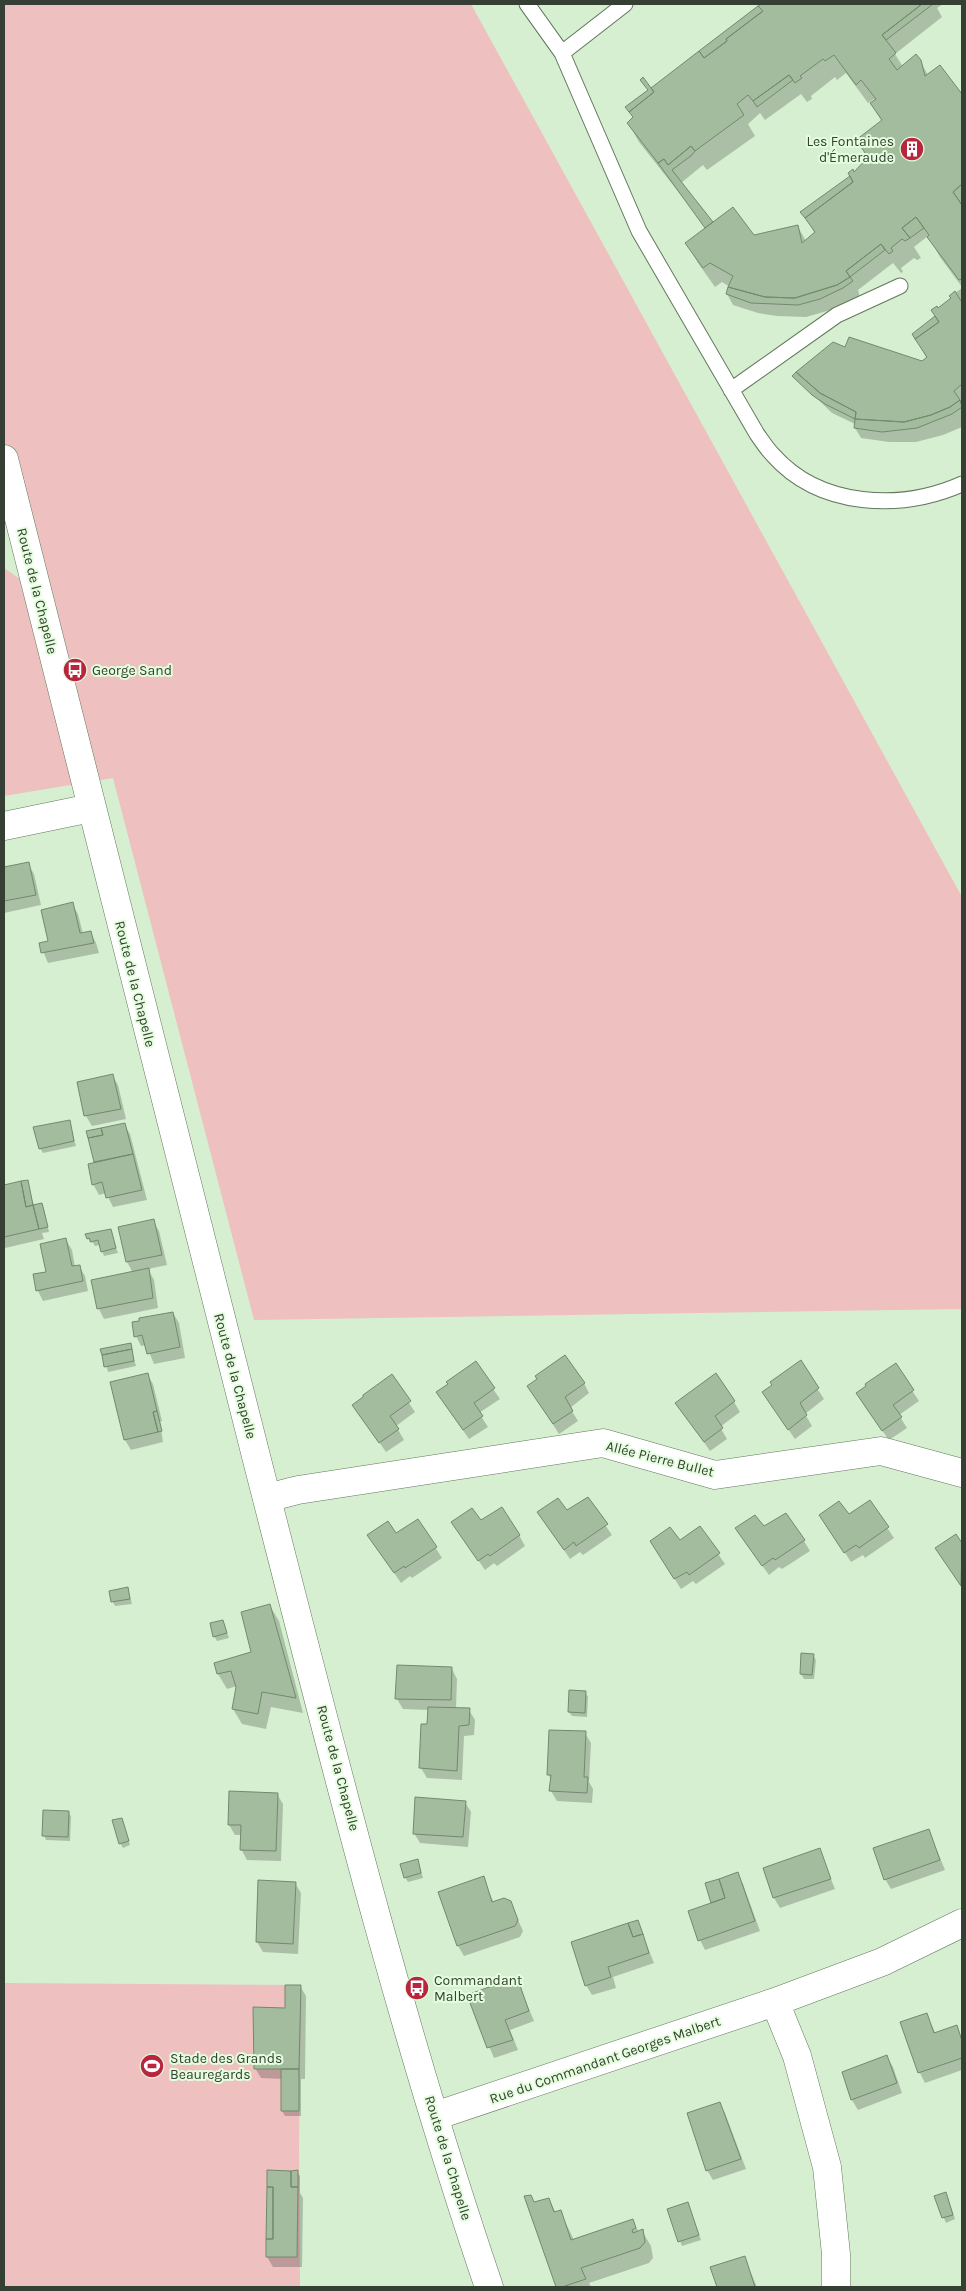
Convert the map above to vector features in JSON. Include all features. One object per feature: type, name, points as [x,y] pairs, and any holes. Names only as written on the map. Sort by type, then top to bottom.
[{"type":"main road","name":"Route de la Chapelle","points":[[5,473],[267,1498],[374,1906],[435,2116],[490,2287]]},
{"type":"main road","points":[[4,826],[91,808]]},
{"type":"main road","name":"Allée Pierre Bullet","points":[[267,1498],[298,1490],[603,1443],[715,1475],[881,1450],[962,1473]]},
{"type":"main road","name":"Rue du Commandant Georges Malbert","points":[[435,2116],[775,2002],[882,1962],[962,1922]]},
{"type":"main road","points":[[775,2002],[797,2056],[826,2168],[836,2254],[836,2287]]},
{"type":"lane","points":[[527,4],[562,53],[639,231],[757,434],[774,456],[799,477],[831,493],[871,502],[905,500],[945,492],[962,484]]},
{"type":"lane","points":[[562,53],[625,4]]},
{"type":"lane","points":[[731,390],[837,314],[900,286]]},
{"type":"shaded area","points":[[4,4],[471,4],[962,897],[962,1309],[254,1320],[113,778],[4,796],[4,568],[36,590],[4,459]]},
{"type":"shaded area","name":"Stade des Grands Beauregards","points":[[4,1983],[301,1985],[300,2287],[4,2287]]},
{"type":"building","name":"Les Fontaines d'Émeraude","points":[[761,4],[922,4],[882,35],[896,53],[889,59],[897,70],[916,54],[921,60],[925,76],[940,65],[962,94],[962,184],[953,192],[962,205],[962,279],[959,280],[927,237],[929,235],[916,217],[902,228],[910,238],[905,241],[902,239],[891,248],[893,251],[889,254],[881,244],[846,271],[850,277],[837,285],[795,298],[765,297],[728,287],[733,276],[710,263],[703,268],[685,243],[733,207],[754,235],[798,225],[802,243],[815,232],[805,218],[853,182],[848,173],[853,169],[854,172],[868,157],[856,140],[882,120],[870,103],[876,99],[861,80],[856,85],[834,55],[825,61],[823,59],[800,76],[802,78],[795,83],[789,75],[753,101],[748,95],[737,104],[744,115],[695,151],[691,146],[668,165],[664,159],[658,163],[627,123],[633,117],[629,112],[654,92],[651,88],[699,51],[704,58],[727,41],[726,39],[763,11],[758,6]]},
{"type":"building","points":[[922,4],[933,4],[886,40],[882,35]]},
{"type":"building","points":[[758,6],[763,11],[704,58],[699,51]]},
{"type":"building","points":[[789,75],[793,80],[757,107],[753,101]]},
{"type":"building","points":[[643,77],[654,92],[629,112],[625,107],[648,90],[640,80]]},
{"type":"building","points":[[691,146],[695,151],[692,155],[672,170],[713,222],[705,228],[658,163],[664,159],[668,165]]},
{"type":"building","points":[[850,176],[853,182],[805,218],[800,212]]},
{"type":"building","points":[[962,184],[962,205],[953,192]]},
{"type":"building","points":[[916,217],[924,228],[910,238],[902,228]]},
{"type":"building","points":[[881,244],[885,250],[850,277],[846,271]]},
{"type":"building","points":[[850,277],[853,281],[843,288],[820,299],[798,305],[751,303],[726,294],[728,287],[765,297],[795,298],[837,285]]},
{"type":"building","points":[[955,291],[962,300],[962,384],[954,391],[960,400],[950,407],[931,415],[904,422],[855,419],[856,412],[820,393],[796,372],[833,342],[845,347],[849,337],[922,361],[927,357],[915,339],[939,322],[931,310],[937,306],[938,308],[951,298],[949,296]]},
{"type":"building","points":[[935,316],[939,322],[915,339],[912,334]]},
{"type":"building","points":[[796,372],[820,393],[856,412],[855,419],[825,404],[812,395],[792,376]]},
{"type":"building","points":[[960,400],[962,407],[952,414],[917,428],[882,432],[854,428],[855,419],[904,422],[931,415],[950,407]]},
{"type":"building","points":[[29,862],[36,895],[4,901],[4,867]]},
{"type":"building","points":[[73,902],[80,933],[91,931],[94,943],[41,953],[39,943],[48,941],[41,910]]},
{"type":"building","points":[[113,1074],[121,1109],[84,1116],[77,1082]]},
{"type":"building","points":[[70,1120],[74,1141],[39,1149],[33,1127]]},
{"type":"building","points":[[125,1123],[133,1154],[94,1162],[88,1138],[103,1135],[101,1128]]},
{"type":"building","points":[[101,1128],[103,1135],[88,1138],[86,1131]]},
{"type":"building","points":[[133,1154],[142,1190],[106,1198],[102,1182],[92,1185],[88,1164]]},
{"type":"building","points":[[28,1180],[33,1205],[26,1207],[21,1181]]},
{"type":"building","points":[[21,1181],[26,1207],[33,1205],[39,1229],[4,1237],[4,1185]]},
{"type":"building","points":[[42,1203],[48,1227],[39,1229],[33,1205]]},
{"type":"building","points":[[154,1219],[162,1255],[126,1262],[118,1227]]},
{"type":"building","points":[[111,1229],[116,1248],[101,1252],[98,1240],[91,1242],[85,1234]]},
{"type":"building","points":[[66,1238],[72,1266],[80,1265],[83,1281],[36,1291],[33,1274],[46,1272],[40,1244]]},
{"type":"building","points":[[149,1268],[153,1298],[97,1309],[91,1280]]},
{"type":"building","points":[[173,1312],[180,1347],[147,1354],[142,1335],[134,1337],[132,1322],[139,1321],[139,1318]]},
{"type":"building","points":[[131,1343],[132,1349],[102,1355],[100,1349]]},
{"type":"building","points":[[132,1349],[134,1361],[104,1367],[102,1355]]},
{"type":"building","points":[[565,1355],[585,1383],[565,1397],[573,1411],[553,1424],[527,1386],[537,1379],[535,1376]]},
{"type":"building","points":[[801,1360],[819,1388],[800,1403],[807,1415],[788,1430],[762,1392],[772,1385],[770,1382]]},
{"type":"building","points":[[476,1361],[495,1388],[474,1403],[483,1416],[463,1430],[436,1392],[448,1384],[446,1382]]},
{"type":"building","points":[[896,1363],[914,1390],[893,1405],[902,1417],[882,1431],[856,1393],[866,1386],[865,1384]]},
{"type":"building","points":[[148,1373],[157,1411],[153,1412],[158,1432],[124,1440],[110,1382]]},
{"type":"building","points":[[716,1373],[735,1401],[715,1416],[723,1428],[704,1442],[675,1403]]},
{"type":"building","points":[[392,1374],[411,1401],[390,1416],[399,1429],[379,1443],[352,1405]]},
{"type":"building","points":[[157,1411],[162,1431],[158,1432],[153,1412]]},
{"type":"building","points":[[588,1497],[608,1524],[576,1546],[574,1542],[564,1550],[537,1512],[558,1498],[567,1510]]},
{"type":"building","points":[[870,1500],[889,1527],[859,1548],[856,1545],[844,1553],[819,1515],[839,1501],[849,1514]]},
{"type":"building","points":[[502,1507],[520,1535],[490,1556],[488,1554],[478,1561],[451,1522],[472,1508],[481,1520]]},
{"type":"building","points":[[786,1513],[805,1540],[775,1560],[773,1558],[762,1566],[735,1528],[755,1515],[764,1526]]},
{"type":"building","points":[[418,1519],[437,1547],[394,1573],[367,1535],[388,1521],[396,1533]]},
{"type":"building","points":[[700,1526],[720,1553],[689,1575],[687,1572],[674,1579],[650,1541],[670,1527],[680,1540]]},
{"type":"building","points":[[956,1534],[962,1543],[961,1586],[935,1548]]},
{"type":"building","points":[[128,1587],[130,1599],[111,1602],[109,1591]]},
{"type":"building","points":[[270,1604],[296,1698],[262,1692],[258,1714],[232,1709],[236,1687],[231,1671],[217,1674],[214,1663],[251,1652],[241,1612]]},
{"type":"building","points":[[223,1620],[227,1633],[213,1637],[210,1623]]},
{"type":"building","points":[[801,1653],[814,1654],[812,1675],[800,1674]]},
{"type":"building","points":[[397,1665],[452,1667],[451,1700],[395,1699]]},
{"type":"building","points":[[569,1690],[586,1691],[585,1713],[568,1712]]},
{"type":"building","points":[[428,1707],[470,1708],[469,1725],[459,1726],[457,1771],[419,1768],[421,1724],[427,1724]]},
{"type":"building","points":[[549,1730],[586,1731],[584,1777],[588,1777],[587,1793],[549,1791],[551,1775],[547,1775]]},
{"type":"building","points":[[229,1791],[278,1793],[276,1851],[240,1850],[241,1825],[228,1825]]},
{"type":"building","points":[[415,1797],[466,1801],[463,1837],[413,1834]]},
{"type":"building","points":[[43,1810],[69,1811],[68,1837],[42,1836]]},
{"type":"building","points":[[122,1818],[129,1841],[119,1844],[112,1820]]},
{"type":"building","points":[[929,1829],[940,1860],[884,1880],[873,1848]]},
{"type":"building","points":[[820,1848],[831,1879],[773,1898],[763,1868]]},
{"type":"building","points":[[418,1859],[421,1873],[404,1878],[400,1864]]},
{"type":"building","points":[[738,1872],[755,1921],[698,1941],[688,1911],[725,1898],[719,1879]]},
{"type":"building","points":[[484,1876],[492,1902],[504,1898],[511,1901],[518,1920],[515,1926],[457,1946],[438,1892]]},
{"type":"building","points":[[719,1879],[725,1898],[711,1903],[705,1883]]},
{"type":"building","points":[[258,1880],[296,1882],[293,1944],[256,1942]]},
{"type":"building","points":[[638,1920],[643,1934],[633,1937],[628,1923]]},
{"type":"building","points":[[628,1923],[633,1937],[643,1934],[649,1953],[608,1967],[611,1977],[585,1986],[571,1942]]},
{"type":"building","points":[[517,1977],[529,2011],[505,2020],[513,2040],[487,2048],[467,1995]]},
{"type":"building","points":[[285,1985],[301,1985],[299,2069],[254,2069],[253,2007],[285,2008]]},
{"type":"building","points":[[927,2013],[934,2033],[957,2025],[962,2041],[962,2058],[918,2073],[900,2022]]},
{"type":"building","points":[[887,2055],[897,2083],[851,2100],[842,2072]]},
{"type":"building","points":[[281,2069],[299,2069],[299,2111],[281,2111]]},
{"type":"building","points":[[720,2102],[741,2159],[706,2171],[687,2113]]},
{"type":"building","points":[[267,2170],[291,2171],[291,2187],[298,2187],[297,2257],[266,2257],[266,2239],[273,2239],[273,2187],[267,2187]]},
{"type":"building","points":[[298,2170],[298,2187],[291,2187],[291,2171]]},
{"type":"building","points":[[267,2187],[273,2187],[273,2239],[266,2239]]},
{"type":"building","points":[[946,2192],[953,2215],[942,2218],[934,2196]]},
{"type":"building","points":[[531,2195],[534,2202],[549,2198],[554,2212],[561,2210],[571,2240],[633,2219],[636,2228],[632,2230],[633,2233],[643,2229],[645,2242],[640,2248],[581,2268],[586,2279],[562,2287],[556,2287],[524,2196]]},
{"type":"building","points":[[688,2202],[699,2235],[678,2242],[667,2209]]},
{"type":"building","points":[[745,2256],[755,2287],[717,2287],[710,2267]]},
{"type":"place","name":"Les Fontaines d'Émeraude","points":[[912,149]]},
{"type":"place","name":"George Sand","points":[[75,670]]},
{"type":"place","name":"Commandant Malbert","points":[[417,1988]]},
{"type":"place","name":"Stade des Grands Beauregards","points":[[152,2066]]}]
